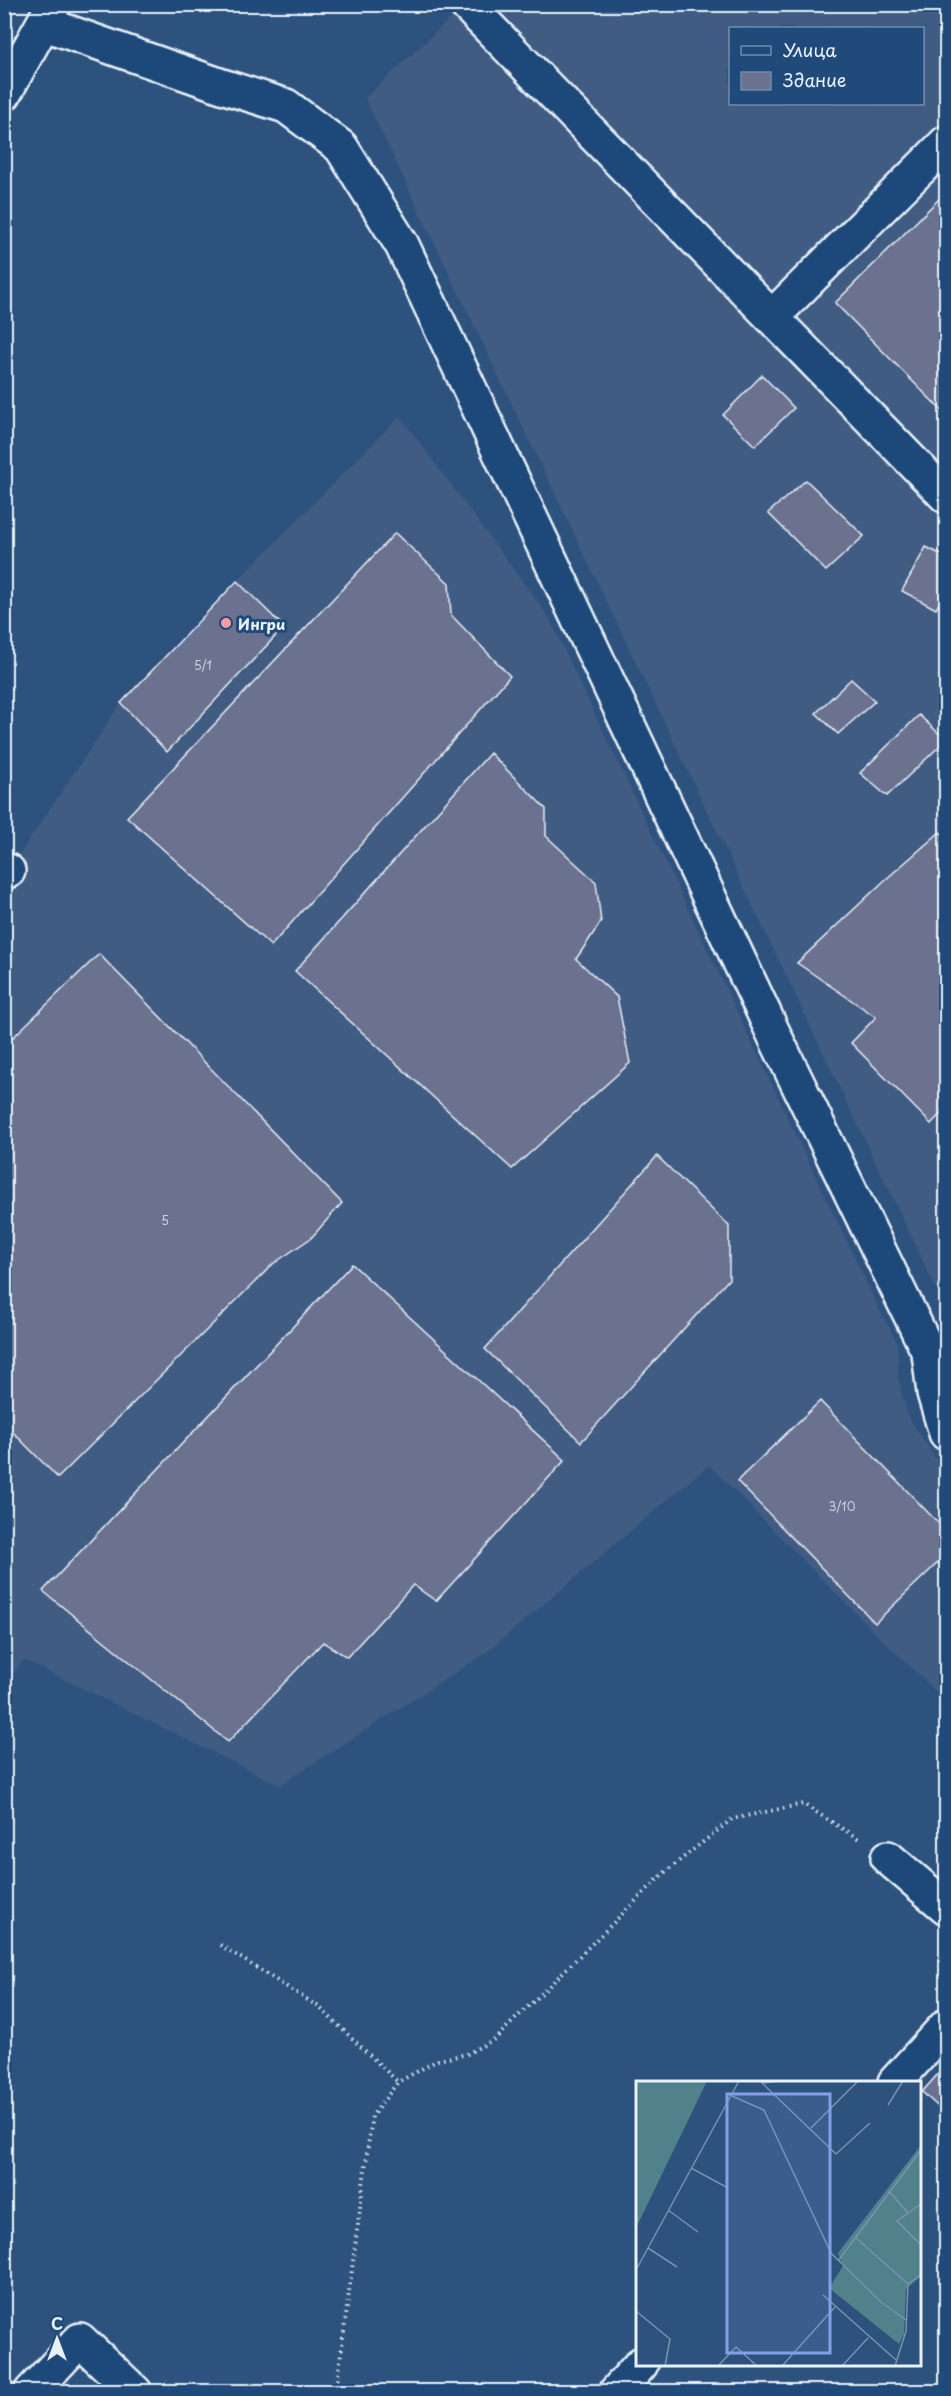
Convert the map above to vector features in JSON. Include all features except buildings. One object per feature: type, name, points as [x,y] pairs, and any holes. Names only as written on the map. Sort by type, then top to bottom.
[{"type":"street","points":[[466,4],[946,496]]},
{"type":"street","points":[[4,94],[49,14],[222,87],[286,106],[340,147],[402,245],[768,1022],[929,1353],[934,1393],[946,1433]]},
{"type":"street","points":[[772,317],[946,143]]},
{"type":"street","points":[[888,1858],[946,1907]]},
{"type":"street","points":[[896,2081],[946,2026]]},
{"type":"street","points":[[31,2391],[80,2340],[135,2391]]},
{"type":"street","points":[[616,2391],[639,2366]]},
{"type":"path","points":[[336,2391],[372,2116],[398,2082],[438,2060],[467,2054],[495,2038],[664,1873],[732,1820],[802,1804],[888,1858]]},
{"type":"path","points":[[220,1945],[319,2007],[398,2082]]},
{"type":"shaded area","points":[[465,5],[946,5],[946,1309],[365,98]]},
{"type":"shaded area","points":[[400,416],[548,616],[879,1309],[897,1342],[898,1377],[907,1415],[946,1474],[946,1701],[872,1630],[709,1465],[486,1653],[280,1785],[24,1660],[5,1683],[5,876],[121,703],[237,581]]},
{"type":"place","name":"Ингри","points":[[226,623]]}]
